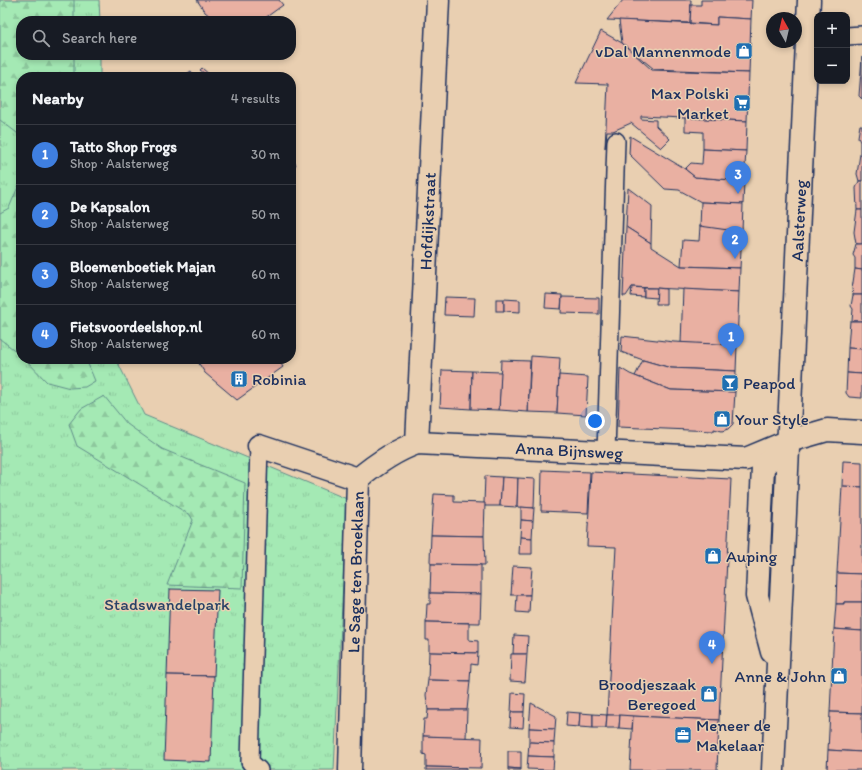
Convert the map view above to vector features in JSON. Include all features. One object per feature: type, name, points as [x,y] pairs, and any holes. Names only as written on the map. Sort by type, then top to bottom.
[{"type":"street","name":"Hofdijkstraat","points":[[417,443],[438,0]]},
{"type":"street","name":"Aalsterweg","points":[[789,441],[812,41],[809,0]]},
{"type":"street","name":"Anna Bijnsweg","points":[[358,479],[380,461],[402,448],[417,443],[746,459],[789,441],[827,430],[862,432]]},
{"type":"street","points":[[773,770],[778,674],[758,596],[763,468],[789,441]]},
{"type":"street","name":"Le Sage ten Broeklaan","points":[[259,446],[358,479],[350,770]]},
{"type":"lane","points":[[850,36],[862,35]]},
{"type":"lane","points":[[606,452],[616,141]]},
{"type":"lane","points":[[259,446],[250,762],[259,770]]},
{"type":"green space","name":"Stadswandelpark","points":[[0,0],[99,0],[100,16],[16,16],[16,60],[100,60],[100,72],[16,72],[16,364],[118,364],[144,415],[347,499],[334,770],[0,770]]},
{"type":"green space","points":[[0,0],[74,0],[74,16],[16,16],[16,60],[74,60],[74,72],[16,72],[16,132],[0,120]]},
{"type":"green space","points":[[16,192],[16,351],[0,339],[0,213],[9,208]]},
{"type":"green space","points":[[30,364],[88,364],[95,381],[85,387],[70,388],[47,382]]},
{"type":"green space","points":[[104,396],[127,424],[162,449],[245,483],[242,588],[167,585],[193,520],[190,515],[77,446],[69,424],[81,409]]},
{"type":"building","points":[[197,0],[279,0],[283,5],[268,16],[210,16],[205,12]]},
{"type":"building","points":[[623,0],[691,0],[690,23],[607,20]]},
{"type":"building","points":[[701,0],[752,0],[751,19],[717,17],[717,25],[690,23],[691,5],[701,5]]},
{"type":"building","points":[[717,17],[751,19],[749,73],[654,69],[622,43],[619,20],[717,25]]},
{"type":"building","points":[[601,31],[622,43],[652,70],[749,73],[747,121],[641,116],[641,119],[656,120],[656,126],[670,139],[661,148],[631,123],[613,131],[607,131],[605,148],[608,84],[576,83]]},
{"type":"building","points":[[862,57],[862,99],[859,96]]},
{"type":"building","points":[[202,68],[206,72],[203,72],[200,70]]},
{"type":"building","points":[[685,118],[747,121],[746,151],[703,149],[703,132],[685,131]]},
{"type":"building","points":[[860,125],[862,125],[862,154],[860,154],[860,142],[858,137]]},
{"type":"building","points":[[630,136],[685,169],[695,177],[744,181],[743,204],[701,202],[679,190],[665,189],[629,154]]},
{"type":"building","points":[[703,149],[746,151],[744,181],[695,177],[685,169],[691,163],[702,164]]},
{"type":"building","points":[[860,154],[862,154],[862,181],[859,181],[857,174]]},
{"type":"building","points":[[859,181],[862,181],[862,210],[857,210],[856,188]]},
{"type":"building","points":[[628,188],[652,206],[651,243],[626,227]]},
{"type":"building","points":[[701,202],[743,204],[742,232],[700,227]]},
{"type":"building","points":[[857,210],[862,210],[862,244],[856,244],[854,232]]},
{"type":"building","points":[[700,226],[742,232],[740,268],[681,266],[683,240],[699,241]]},
{"type":"building","points":[[626,227],[651,243],[651,247],[681,266],[740,268],[739,292],[632,287],[626,296],[623,296]]},
{"type":"building","points":[[856,244],[862,244],[862,270],[855,269],[855,258],[853,255]]},
{"type":"building","points":[[855,269],[862,270],[862,295],[853,295],[852,289]]},
{"type":"building","points":[[632,287],[644,288],[644,297],[631,296]]},
{"type":"building","points":[[644,288],[657,288],[657,298],[644,297]]},
{"type":"building","points":[[657,288],[666,289],[666,304],[656,304]]},
{"type":"building","points":[[683,289],[739,292],[737,345],[681,343]]},
{"type":"building","points":[[546,294],[562,295],[561,309],[545,308]]},
{"type":"building","points":[[853,295],[862,295],[862,321],[852,321],[853,309],[851,306]]},
{"type":"building","points":[[445,297],[475,298],[474,316],[444,315]]},
{"type":"building","points":[[562,297],[599,298],[599,314],[561,313]]},
{"type":"building","points":[[496,299],[504,299],[504,311],[496,311]]},
{"type":"building","points":[[504,299],[520,300],[520,312],[504,311]]},
{"type":"building","points":[[850,321],[862,321],[862,349],[848,348]]},
{"type":"building","points":[[622,336],[674,342],[737,345],[736,371],[671,368],[643,360],[621,352]]},
{"type":"building","points":[[848,348],[862,349],[862,374],[847,373]]},
{"type":"building","points":[[531,356],[560,358],[557,413],[528,412]]},
{"type":"building","points":[[501,360],[530,361],[528,412],[499,410]]},
{"type":"building","points":[[643,360],[671,368],[736,371],[735,392],[671,390],[635,376]]},
{"type":"building","name":"Robinia","points":[[199,364],[281,364],[283,367],[237,400],[205,373]]},
{"type":"building","points":[[620,368],[630,374],[671,390],[735,392],[733,424],[728,429],[722,431],[714,429],[714,431],[618,427]]},
{"type":"building","points":[[442,370],[472,371],[471,409],[440,407]]},
{"type":"building","points":[[472,371],[501,372],[499,410],[471,409]]},
{"type":"building","points":[[847,373],[862,374],[862,398],[849,397],[846,393]]},
{"type":"building","points":[[559,375],[588,377],[586,415],[557,413]]},
{"type":"building","points":[[843,461],[862,462],[862,487],[842,486]]},
{"type":"building","points":[[542,470],[590,472],[588,513],[541,511]]},
{"type":"building","points":[[591,472],[731,479],[719,720],[607,715],[616,547],[587,546]]},
{"type":"building","points":[[485,476],[502,477],[500,506],[485,506]]},
{"type":"building","points":[[502,477],[518,478],[517,507],[500,506]]},
{"type":"building","points":[[518,478],[535,479],[534,508],[517,507]]},
{"type":"building","points":[[842,486],[862,487],[862,574],[837,573]]},
{"type":"building","points":[[434,494],[454,495],[454,502],[485,503],[484,536],[431,535]]},
{"type":"building","points":[[521,507],[534,508],[533,521],[521,520]]},
{"type":"building","points":[[521,520],[533,521],[532,538],[520,537]]},
{"type":"building","points":[[431,535],[484,536],[485,565],[431,564]]},
{"type":"building","points":[[520,537],[532,538],[532,554],[519,554]]},
{"type":"building","points":[[431,564],[481,565],[481,594],[430,593]]},
{"type":"building","points":[[513,566],[532,567],[530,595],[511,595]]},
{"type":"building","points":[[837,573],[862,574],[862,602],[844,602],[844,604],[836,604]]},
{"type":"building","points":[[170,589],[218,590],[214,676],[167,675]]},
{"type":"building","points":[[430,593],[481,594],[480,623],[426,622],[427,604],[430,604]]},
{"type":"building","points":[[517,595],[530,595],[529,613],[516,612]]},
{"type":"building","points":[[844,602],[862,602],[862,631],[834,629],[836,604],[844,604]]},
{"type":"building","points":[[426,622],[469,623],[469,640],[478,641],[478,653],[429,652],[429,640],[426,640]]},
{"type":"building","points":[[834,629],[862,631],[862,713],[830,712]]},
{"type":"building","points":[[514,635],[528,636],[527,654],[513,654]]},
{"type":"building","points":[[429,652],[478,653],[477,665],[471,664],[470,681],[428,680]]},
{"type":"building","points":[[511,654],[527,654],[525,682],[510,681]]},
{"type":"building","points":[[167,675],[214,676],[211,762],[164,760]]},
{"type":"building","points":[[428,680],[470,681],[467,710],[428,710],[426,695]]},
{"type":"building","points":[[512,693],[525,694],[524,712],[511,712]]},
{"type":"building","points":[[531,703],[556,716],[555,729],[529,728]]},
{"type":"building","points":[[428,710],[467,710],[466,738],[423,736],[424,719],[427,719]]},
{"type":"building","points":[[511,712],[524,712],[523,728],[510,727]]},
{"type":"building","points":[[567,712],[580,713],[579,727],[566,726]]},
{"type":"building","points":[[830,712],[862,713],[862,752],[828,750]]},
{"type":"building","points":[[580,713],[593,714],[593,728],[579,727]]},
{"type":"building","points":[[593,714],[607,715],[606,728],[593,728]]},
{"type":"building","points":[[607,715],[620,715],[619,728],[606,728]]},
{"type":"building","points":[[620,715],[633,716],[632,729],[619,728]]},
{"type":"building","points":[[633,716],[719,720],[717,770],[630,770]]},
{"type":"building","points":[[529,728],[555,729],[554,743],[529,742]]},
{"type":"building","points":[[423,736],[482,738],[481,768],[426,767],[426,755],[423,754]]},
{"type":"building","points":[[529,742],[554,743],[554,757],[528,756]]},
{"type":"building","points":[[828,750],[862,752],[862,770],[827,770]]},
{"type":"building","points":[[508,751],[521,751],[521,769],[508,768]]},
{"type":"building","points":[[528,756],[554,757],[553,770],[527,769]]},
{"type":"building","points":[[426,767],[466,768],[466,770],[426,770]]},
{"type":"building","points":[[508,768],[521,769],[521,770],[508,770]]},
{"type":"place","name":"vDal Mannenmode","points":[[744,51]]},
{"type":"place","name":"Max Polski Market","points":[[742,103]]},
{"type":"place","name":"Bloemenboetiek Majan","points":[[738,194]]},
{"type":"place","name":"De Kapsalon","points":[[735,259]]},
{"type":"place","name":"Tatto Shop Frogs","points":[[731,356]]},
{"type":"place","name":"Robinia","points":[[239,379]]},
{"type":"place","name":"Peapod","points":[[730,383]]},
{"type":"place","name":"Your Style","points":[[722,419]]},
{"type":"place","name":"Auping","points":[[713,556]]},
{"type":"place","name":"Fietsvoordeelshop.nl","points":[[712,664]]},
{"type":"place","name":"Anne & John","points":[[839,676]]},
{"type":"place","name":"Broodjeszaak Beregoed","points":[[709,694]]},
{"type":"place","name":"Meneer de Makelaar","points":[[683,735]]}]
